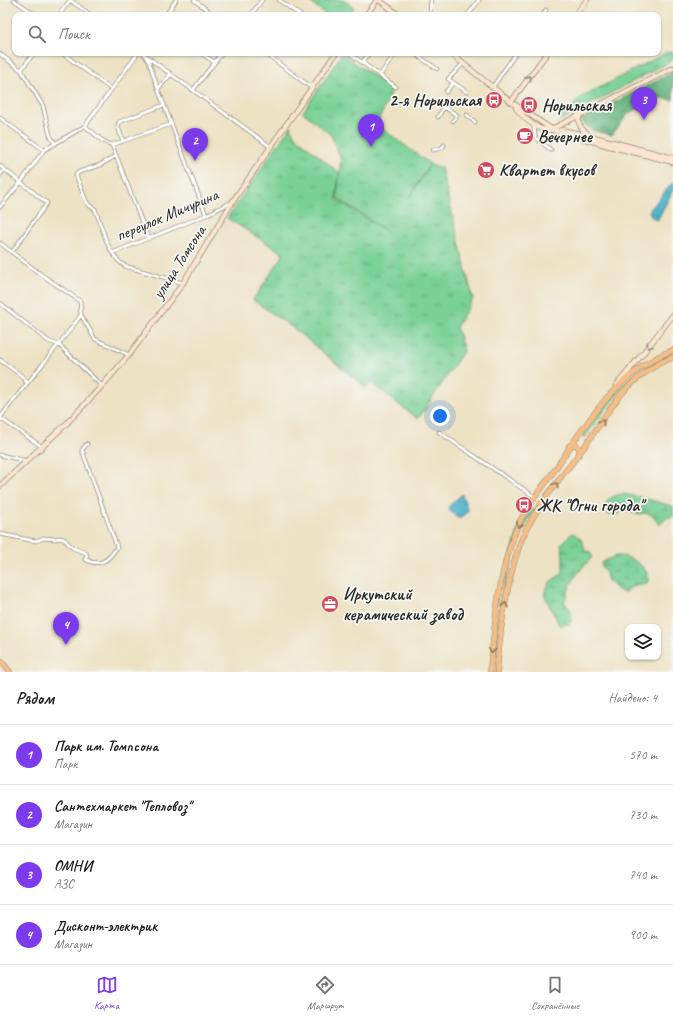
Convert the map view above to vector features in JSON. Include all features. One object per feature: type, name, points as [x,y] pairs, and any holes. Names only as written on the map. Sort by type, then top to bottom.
[{"type":"main road","points":[[490,672],[499,588],[504,568],[513,537],[535,497],[569,447],[610,393],[646,364],[673,350]]},
{"type":"main road","points":[[498,672],[503,620],[513,568],[521,542],[528,528],[548,496],[625,390],[649,370],[673,357]]},
{"type":"main road","points":[[569,447],[572,444],[576,445],[579,448],[579,454]]},
{"type":"main road","points":[[539,491],[536,499],[538,502],[542,501],[548,496]]},
{"type":"main road","points":[[0,660],[10,672]]},
{"type":"street","points":[[14,0],[32,12]]},
{"type":"street","points":[[61,12],[70,0],[87,12]]},
{"type":"street","points":[[168,12],[176,0]]},
{"type":"street","points":[[194,0],[210,12]]},
{"type":"street","points":[[253,12],[262,0]]},
{"type":"street","points":[[279,0],[296,12]]},
{"type":"street","points":[[368,12],[378,0],[395,12]]},
{"type":"street","points":[[430,12],[431,0]]},
{"type":"street","points":[[470,12],[479,0]]},
{"type":"street","points":[[577,12],[587,0]]},
{"type":"street","points":[[0,54],[21,70],[43,106],[50,135],[56,144]]},
{"type":"street","points":[[21,70],[32,56]]},
{"type":"street","points":[[66,56],[111,89]]},
{"type":"street","points":[[0,207],[21,182],[44,150],[85,126],[136,56]]},
{"type":"street","points":[[144,56],[149,62],[206,215]]},
{"type":"street","points":[[146,56],[271,147]]},
{"type":"street","points":[[205,56],[214,62]]},
{"type":"street","points":[[193,90],[219,56]]},
{"type":"street","points":[[269,56],[312,88]]},
{"type":"street","name":"улица Томсона","points":[[21,467],[41,446],[66,424],[129,355],[183,283],[233,201],[334,56]]},
{"type":"street","points":[[353,56],[396,87]]},
{"type":"street","points":[[362,62],[367,56]]},
{"type":"street","points":[[380,75],[394,56]]},
{"type":"street","points":[[421,56],[437,69]]},
{"type":"street","points":[[454,56],[510,102],[553,130],[666,158],[673,158]]},
{"type":"street","points":[[492,88],[514,56]]},
{"type":"street","points":[[510,102],[545,56]]},
{"type":"street","points":[[463,64],[448,79],[466,92]]},
{"type":"street","points":[[553,130],[673,68]]},
{"type":"street","points":[[158,89],[171,74]]},
{"type":"street","points":[[446,92],[453,83]]},
{"type":"street","points":[[510,102],[526,119],[546,131],[558,129],[590,136],[613,145]]},
{"type":"street","points":[[123,141],[118,127],[119,122],[164,105]]},
{"type":"street","points":[[438,117],[444,107],[457,116],[453,121]]},
{"type":"street","points":[[467,115],[475,122]]},
{"type":"street","points":[[579,117],[578,120],[581,128],[590,136]]},
{"type":"street","points":[[0,118],[44,150]]},
{"type":"street","points":[[112,145],[171,124]]},
{"type":"street","points":[[534,125],[535,137],[551,150]]},
{"type":"street","points":[[85,126],[112,145],[148,238]]},
{"type":"street","points":[[433,150],[442,148],[444,145]]},
{"type":"street","points":[[116,156],[100,165],[79,172],[76,175],[86,201],[95,209],[112,253],[118,262],[125,266],[183,283]]},
{"type":"street","points":[[666,158],[673,162]]},
{"type":"street","points":[[0,166],[47,203],[12,252]]},
{"type":"street","points":[[0,175],[4,170]]},
{"type":"street","name":"переулок Мичурина","points":[[112,253],[206,215],[233,201]]},
{"type":"street","points":[[0,243],[39,273],[80,301],[81,315],[95,339],[129,355]]},
{"type":"street","points":[[0,303],[48,341],[59,345],[102,386]]},
{"type":"street","points":[[41,446],[0,418],[59,345],[81,315]]},
{"type":"street","points":[[610,393],[673,315]]},
{"type":"street","points":[[0,360],[22,376],[27,383]]},
{"type":"street","points":[[439,432],[535,497]]},
{"type":"street","points":[[0,534],[36,541],[44,538],[64,540],[74,548],[86,553],[87,556],[85,559],[96,563],[111,557],[117,547],[82,450],[86,444]]},
{"type":"street","points":[[0,455],[27,460]]},
{"type":"street","points":[[0,482],[21,467]]},
{"type":"street","points":[[0,486],[21,467]]},
{"type":"green space","points":[[307,0],[343,0],[354,8],[351,12],[323,12]]},
{"type":"green space","points":[[673,52],[673,60],[559,121],[580,98],[666,53]]},
{"type":"green space","points":[[341,56],[345,56],[392,89],[377,125],[430,164],[409,198],[430,165],[441,168],[473,299],[456,327],[464,350],[418,419],[371,383],[366,388],[293,328],[253,300],[284,254],[227,218],[291,126],[294,135],[339,173],[336,199],[388,232],[337,198],[341,158],[331,135],[303,112]]},
{"type":"green space","points":[[673,72],[673,100],[656,97],[628,114],[612,135],[591,130],[580,120]]},
{"type":"green space","points":[[673,353],[633,378],[613,399],[585,438],[580,436],[599,411],[621,387],[645,368],[659,359]]},
{"type":"green space","points":[[623,494],[673,506],[673,517],[668,517],[659,525],[654,516],[647,513],[637,514],[625,510],[615,515],[609,515],[604,510],[608,500]]},
{"type":"green space","points":[[531,508],[535,510],[522,530],[516,544],[507,578],[501,611],[494,672],[491,672],[501,594],[518,530]]},
{"type":"green space","points":[[572,533],[582,540],[585,552],[589,551],[592,556],[573,580],[564,602],[570,609],[572,620],[569,624],[559,625],[544,593],[550,582],[563,573],[563,555],[561,544]]},
{"type":"green space","points":[[615,556],[627,557],[641,566],[648,575],[649,578],[647,583],[634,585],[624,593],[617,589],[608,581],[601,563]]},
{"type":"water","points":[[672,183],[673,190],[657,221],[651,216],[649,211]]},
{"type":"water","points":[[462,494],[468,511],[460,519],[450,511],[448,507]]},
{"type":"place","name":"2-я Норильская","points":[[494,100]]},
{"type":"place","name":"Норильская","points":[[529,105]]},
{"type":"place","name":"ОМНИ","points":[[644,120]]},
{"type":"place","name":"Вечернее","points":[[525,136]]},
{"type":"place","name":"Парк им. Томпсона","points":[[371,147]]},
{"type":"place","name":"Сантехмаркет \"Тепловоз\"","points":[[195,161]]},
{"type":"place","name":"Квартет вкусов","points":[[486,170]]},
{"type":"place","name":"ЖК \"Огни города\"","points":[[524,505]]},
{"type":"place","name":"Иркутский керамический завод","points":[[330,604]]},
{"type":"place","name":"Дисконт-электрик","points":[[66,645]]}]
